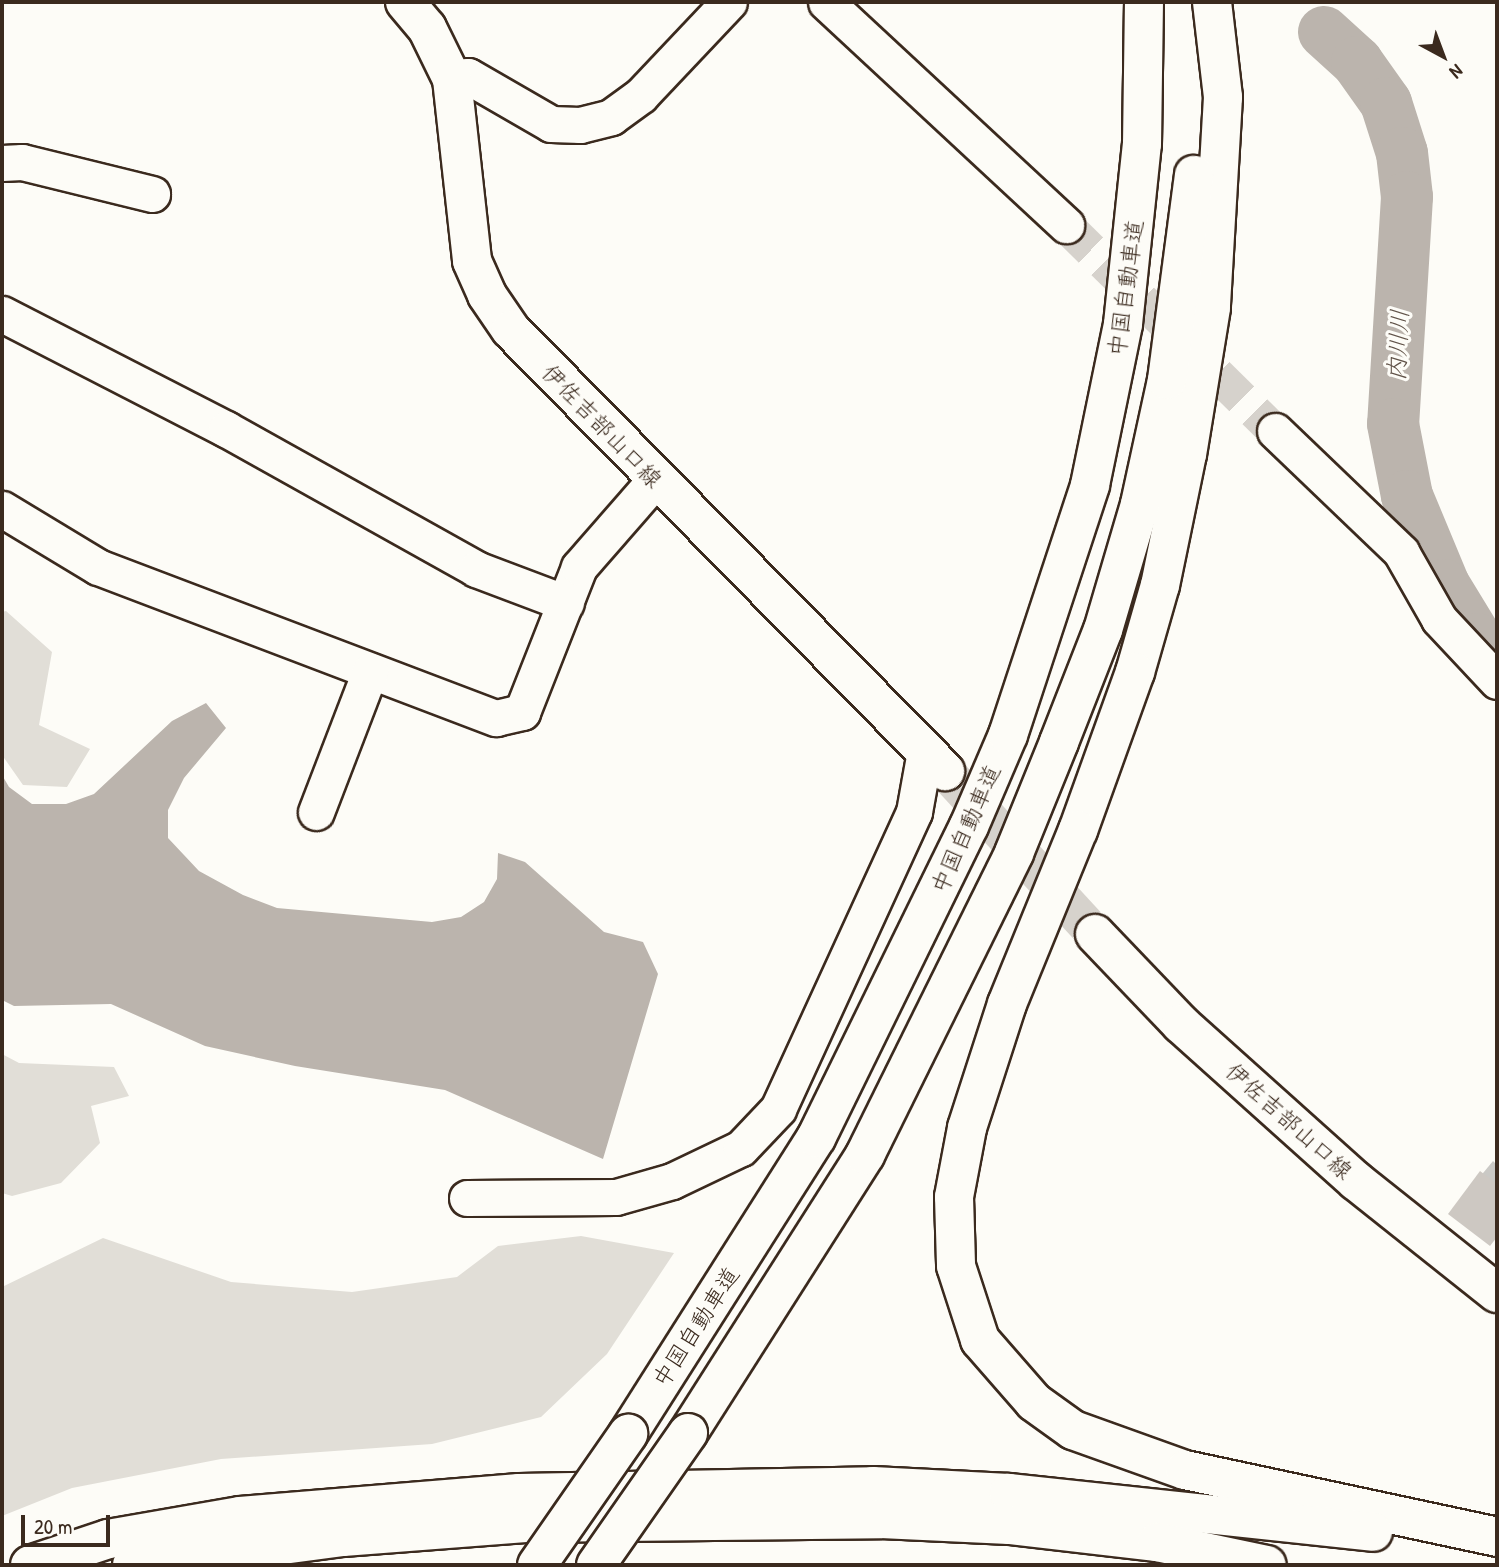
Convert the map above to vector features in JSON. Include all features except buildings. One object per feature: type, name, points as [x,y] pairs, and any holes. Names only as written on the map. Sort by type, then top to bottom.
[{"type":"main road","name":"伊佐吉部山口線","points":[[405,2],[427,28],[452,79],[463,209],[472,261],[487,295],[542,365],[935,761]]},
{"type":"main road","name":"中国自動車道","points":[[537,1565],[628,1434],[816,1138],[970,826],[1008,735],[1090,485],[1123,324],[1142,144],[1144,2]]},
{"type":"main road","points":[[596,1565],[688,1433],[865,1155],[1014,853],[1104,630],[1140,504],[1167,380],[1193,200],[1200,75],[1197,2]]},
{"type":"main road","points":[[1212,2],[1223,110],[1211,308],[1188,454],[1160,585],[1135,672],[1078,830],[1007,1004],[971,1115],[954,1197],[956,1266],[964,1304],[979,1340],[1011,1380],[1073,1430],[1185,1470],[1497,1537]]},
{"type":"main road","name":"伊佐吉部山口線","points":[[1094,934],[1181,1024],[1356,1181],[1497,1293]]},
{"type":"main road","points":[[30,1565],[108,1539],[240,1516],[519,1493],[859,1486],[1009,1493],[1497,1546]]},
{"type":"main road","points":[[132,1565],[343,1537],[525,1523],[881,1519],[1009,1525],[1157,1542],[1267,1565]]},
{"type":"street","points":[[452,79],[468,76],[551,124],[580,125],[611,117],[641,95],[729,2]]},
{"type":"street","points":[[826,2],[1066,225]]},
{"type":"street","points":[[2,163],[22,162],[152,194]]},
{"type":"street","points":[[2,314],[226,429],[476,569],[566,603]]},
{"type":"street","points":[[1276,431],[1401,552],[1439,619],[1497,681]]},
{"type":"street","points":[[2,509],[98,567],[496,718],[522,712],[579,567],[655,480]]},
{"type":"street","points":[[316,812],[370,671]]},
{"type":"street","points":[[467,1198],[616,1198],[672,1181],[741,1148],[778,1109],[935,761]]},
{"type":"shaded area","points":[[6,611],[52,652],[39,725],[90,749],[67,787],[23,785],[2,755],[2,612]]},
{"type":"shaded area","points":[[206,703],[226,728],[184,778],[168,810],[168,838],[199,871],[243,895],[277,908],[432,922],[461,917],[484,902],[497,879],[498,853],[525,862],[604,932],[643,942],[658,974],[603,1159],[445,1090],[295,1066],[205,1046],[111,1004],[14,1006],[2,1000],[2,775],[9,787],[32,804],[66,804],[94,794],[172,721]]},
{"type":"shaded area","points":[[2,1054],[19,1063],[114,1067],[129,1096],[91,1106],[100,1143],[61,1183],[12,1196],[2,1193]]},
{"type":"shaded area","points":[[581,1236],[674,1253],[607,1354],[541,1417],[432,1444],[221,1459],[72,1488],[2,1516],[2,1287],[103,1238],[231,1282],[352,1292],[457,1277],[498,1246]]},
{"type":"waterway","name":"内川川","points":[[1324,32],[1357,62],[1386,103],[1402,153],[1407,197],[1393,424],[1407,496],[1444,585],[1477,639],[1497,658]]},
{"type":"tunnel","points":[[1066,225],[1275,431]]},
{"type":"tunnel","points":[[945,771],[1095,934]]}]
